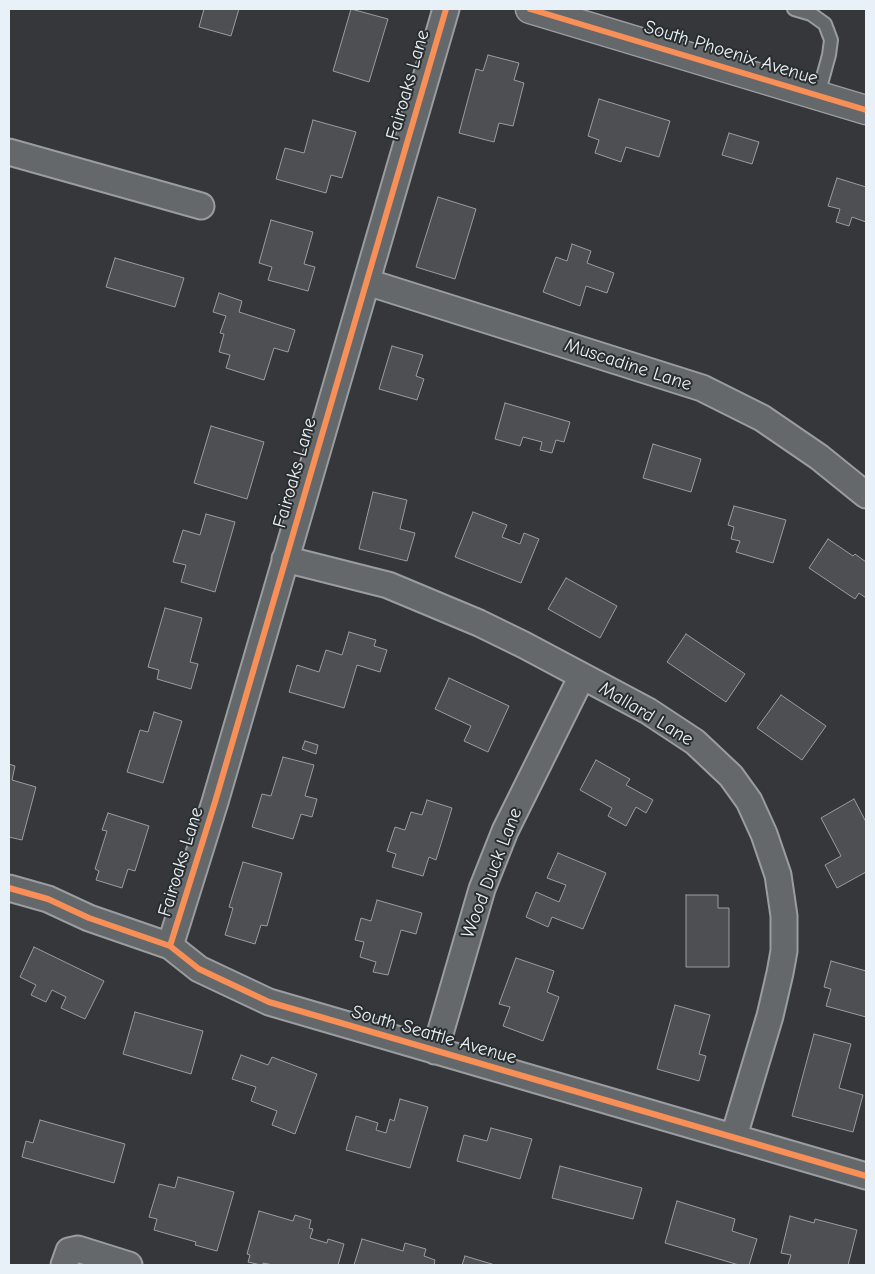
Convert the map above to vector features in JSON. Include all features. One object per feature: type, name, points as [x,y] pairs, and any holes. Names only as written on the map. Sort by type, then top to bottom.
[{"type":"street","name":"Fairoaks Lane","points":[[170,946],[215,802],[446,9]]},
{"type":"street","name":"South Phoenix Avenue","points":[[530,9],[866,110]]},
{"type":"street","points":[[9,152],[201,206]]},
{"type":"street","name":"Muscadine Lane","points":[[367,282],[702,388],[762,418],[819,457],[866,495]]},
{"type":"street","name":"Mallard Lane","points":[[285,559],[388,585],[479,623],[648,711],[695,742],[731,776],[750,801],[764,834],[778,875],[784,916],[784,951],[780,973],[770,1016],[734,1136]]},
{"type":"street","name":"Wood Duck Lane","points":[[435,1051],[482,889],[504,831],[582,676]]},
{"type":"street","name":"South Seattle Avenue","points":[[9,888],[48,899],[89,918],[170,946],[199,969],[268,1002],[734,1136],[866,1176]]},
{"type":"street","points":[[65,1261],[69,1252],[78,1250],[129,1265]]},
{"type":"lane","points":[[794,9],[811,14],[825,24],[831,40],[829,55],[818,95]]},
{"type":"building","points":[[204,9],[239,9],[231,36],[199,27]]},
{"type":"building","points":[[351,9],[388,19],[369,82],[333,71]]},
{"type":"building","points":[[488,55],[519,63],[514,80],[524,83],[513,126],[499,123],[494,142],[459,133],[476,69],[483,71]]},
{"type":"building","points":[[599,99],[670,121],[659,157],[626,147],[621,162],[595,153],[599,140],[588,136]]},
{"type":"building","points":[[313,120],[356,132],[342,178],[331,175],[326,193],[276,179],[285,148],[304,153]]},
{"type":"building","points":[[729,133],[759,142],[752,164],[722,155]]},
{"type":"building","points":[[837,178],[866,187],[866,222],[852,217],[849,226],[836,222],[840,209],[828,206]]},
{"type":"building","points":[[438,197],[476,209],[455,279],[416,267]]},
{"type":"building","points":[[271,220],[313,232],[304,264],[315,267],[308,291],[268,280],[272,267],[259,263]]},
{"type":"building","points":[[572,244],[591,251],[587,263],[614,273],[607,293],[586,286],[580,306],[543,292],[556,257],[567,261]]},
{"type":"building","points":[[115,258],[184,278],[175,307],[106,287]]},
{"type":"building","points":[[219,293],[242,301],[239,312],[295,330],[288,352],[274,348],[264,380],[226,368],[230,355],[219,352],[224,334],[220,333],[226,316],[213,312]]},
{"type":"building","points":[[392,346],[423,355],[416,376],[424,379],[417,400],[379,389]]},
{"type":"building","points":[[505,403],[570,422],[564,442],[556,440],[552,453],[540,450],[542,442],[523,437],[520,446],[495,439]]},
{"type":"building","points":[[211,426],[264,442],[247,499],[194,483]]},
{"type":"building","points":[[653,444],[701,459],[691,492],[643,478]]},
{"type":"building","points":[[373,492],[407,500],[400,529],[415,533],[407,561],[359,549]]},
{"type":"building","points":[[734,506],[786,520],[773,563],[736,552],[740,541],[731,539],[734,527],[728,525]]},
{"type":"building","points":[[473,512],[507,525],[502,537],[520,544],[524,533],[539,539],[521,583],[455,557]]},
{"type":"building","points":[[206,514],[235,522],[215,592],[181,582],[186,565],[173,562],[183,530],[200,535]]},
{"type":"building","points":[[828,539],[853,556],[855,554],[866,562],[866,598],[859,593],[855,599],[809,568]]},
{"type":"building","points":[[566,578],[617,606],[600,638],[548,609]]},
{"type":"building","points":[[165,608],[202,618],[190,662],[198,664],[191,689],[157,679],[159,670],[148,667]]},
{"type":"building","points":[[349,632],[376,640],[374,646],[387,650],[380,672],[357,665],[344,708],[289,692],[297,665],[319,672],[326,650],[342,655]]},
{"type":"building","points":[[686,634],[745,674],[726,702],[667,662]]},
{"type":"building","points":[[449,678],[509,706],[488,752],[464,741],[471,726],[435,709]]},
{"type":"building","points":[[781,695],[826,726],[802,760],[757,728]]},
{"type":"building","points":[[154,712],[182,721],[163,783],[127,772],[140,730],[148,732]]},
{"type":"building","points":[[305,741],[318,745],[316,754],[302,749]]},
{"type":"building","points":[[283,757],[314,765],[305,796],[317,799],[312,817],[301,814],[293,839],[252,827],[262,794],[271,796]]},
{"type":"building","points":[[596,760],[630,779],[626,785],[653,800],[646,813],[636,807],[626,826],[608,816],[612,808],[580,790]]},
{"type":"building","points":[[9,764],[15,766],[12,780],[36,787],[22,840],[9,837]]},
{"type":"building","points":[[854,799],[866,822],[866,872],[837,888],[825,865],[841,856],[821,818]]},
{"type":"building","points":[[427,800],[452,808],[436,860],[429,857],[423,876],[392,867],[396,854],[387,851],[395,827],[405,830],[411,812],[422,815]]},
{"type":"building","points":[[108,813],[149,826],[135,871],[128,869],[122,888],[96,880],[99,871],[95,869],[107,831],[102,830]]},
{"type":"building","points":[[558,853],[606,873],[583,929],[552,917],[548,927],[526,917],[536,892],[559,902],[566,885],[547,878]]},
{"type":"building","points":[[243,862],[282,873],[267,926],[261,925],[255,944],[225,935],[233,908],[229,907]]},
{"type":"building","points":[[686,895],[718,895],[718,908],[729,908],[729,967],[686,967]]},
{"type":"building","points":[[377,900],[422,913],[416,934],[401,930],[388,975],[373,972],[376,962],[360,957],[364,942],[355,940],[361,918],[371,921]]},
{"type":"building","points":[[34,947],[104,981],[85,1019],[61,1008],[66,997],[52,990],[46,1002],[31,995],[36,985],[20,977]]},
{"type":"building","points":[[516,958],[554,971],[547,992],[559,997],[543,1041],[503,1026],[510,1007],[499,1004]]},
{"type":"building","points":[[831,961],[866,971],[866,1017],[826,1006],[831,989],[824,987]]},
{"type":"building","points":[[675,1005],[710,1015],[699,1054],[706,1056],[699,1081],[657,1069]]},
{"type":"building","points":[[135,1012],[203,1031],[191,1074],[123,1054]]},
{"type":"building","points":[[814,1034],[851,1044],[839,1088],[863,1095],[853,1132],[792,1116]]},
{"type":"building","points":[[241,1055],[268,1065],[272,1057],[317,1074],[295,1134],[272,1125],[277,1111],[251,1101],[256,1087],[232,1079]]},
{"type":"building","points":[[400,1099],[428,1107],[410,1168],[346,1150],[356,1116],[378,1123],[376,1130],[386,1133],[390,1119],[394,1121]]},
{"type":"building","points":[[40,1120],[125,1144],[114,1183],[22,1157],[26,1141],[33,1143]]},
{"type":"building","points":[[491,1128],[532,1139],[520,1179],[457,1161],[464,1135],[487,1141]]},
{"type":"building","points":[[560,1166],[642,1188],[633,1219],[552,1198]]},
{"type":"building","points":[[178,1177],[234,1192],[217,1251],[195,1245],[196,1242],[154,1230],[157,1219],[149,1217],[159,1184],[175,1188]]},
{"type":"building","points":[[677,1201],[735,1219],[732,1231],[757,1239],[749,1265],[739,1265],[665,1243]]},
{"type":"building","points":[[259,1211],[293,1221],[295,1215],[311,1220],[309,1228],[313,1229],[310,1238],[327,1243],[328,1239],[344,1244],[338,1265],[273,1265],[263,1263],[261,1265],[248,1262],[250,1255],[247,1254]]},
{"type":"building","points":[[790,1216],[814,1223],[815,1219],[857,1230],[848,1265],[788,1265],[791,1255],[781,1253]]},
{"type":"building","points":[[362,1239],[403,1251],[405,1243],[426,1249],[424,1256],[435,1260],[434,1265],[354,1265]]},
{"type":"building","points":[[465,1256],[495,1265],[462,1265]]},
{"type":"cycle path","points":[[170,946],[215,802],[446,9]]},
{"type":"cycle path","points":[[530,9],[866,110]]},
{"type":"cycle path","points":[[9,888],[48,899],[89,918],[170,946],[199,969],[269,1002],[866,1176]]}]
